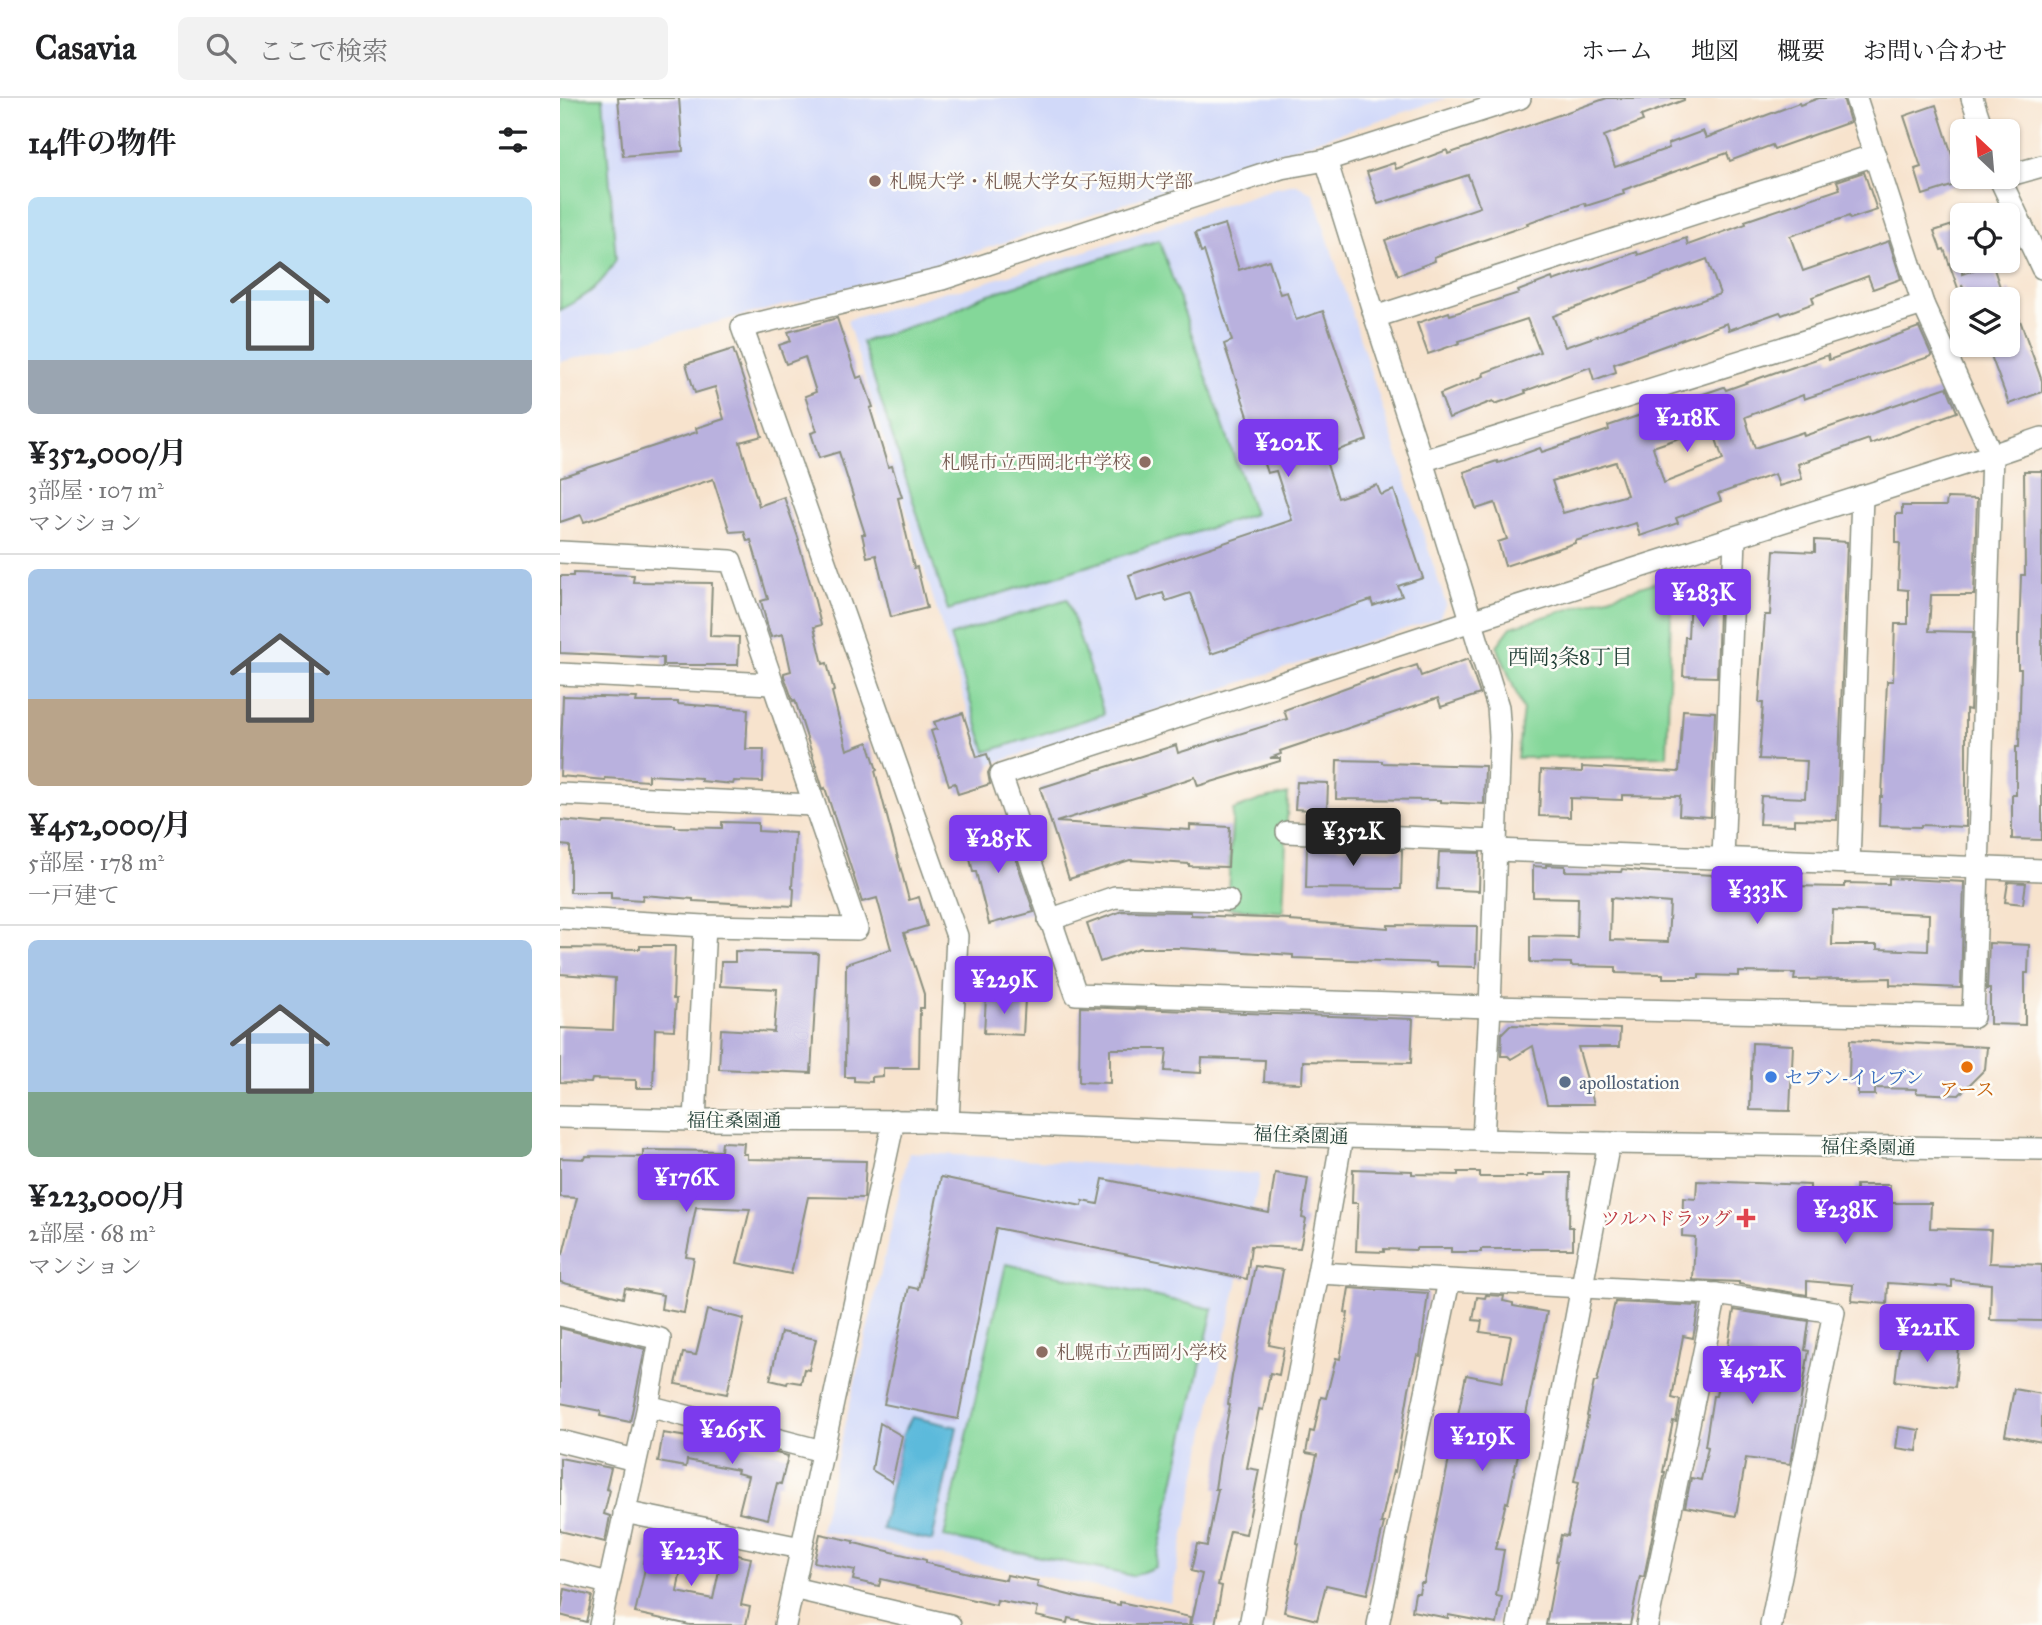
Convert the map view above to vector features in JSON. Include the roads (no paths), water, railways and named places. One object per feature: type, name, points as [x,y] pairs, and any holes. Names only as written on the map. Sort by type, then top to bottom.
[{"type":"street","points":[[948,1122],[957,936],[742,327],[942,279],[1281,168],[1326,160],[1520,98]]},
{"type":"street","points":[[1856,98],[1923,304],[1992,456],[1973,1017],[1490,1007],[1076,994],[1001,775],[1471,621],[1992,456],[2042,438]]},
{"type":"street","points":[[1972,98],[1979,119]]},
{"type":"street","points":[[1375,317],[1875,155]]},
{"type":"street","points":[[1326,160],[1497,707],[1500,736],[1483,1140]]},
{"type":"street","points":[[2020,172],[2042,166]]},
{"type":"street","points":[[2008,189],[2042,268]]},
{"type":"street","points":[[1422,461],[1923,304]]},
{"type":"street","points":[[1849,863],[1862,496]]},
{"type":"street","points":[[1723,859],[1735,538]]},
{"type":"street","points":[[560,552],[731,561],[857,929],[705,926],[560,918]]},
{"type":"street","points":[[560,674],[772,684]]},
{"type":"street","points":[[560,794],[814,805]]},
{"type":"street","points":[[1287,832],[1723,859],[2042,870]]},
{"type":"street","points":[[1049,919],[1115,897],[1228,900]]},
{"type":"street","points":[[695,1120],[705,926]]},
{"type":"street","name":"福住桑園通","points":[[560,1117],[948,1122],[1342,1137],[2042,1149]]},
{"type":"street","points":[[785,1625],[894,1121]]},
{"type":"street","points":[[1250,1625],[1342,1137]]},
{"type":"street","points":[[1518,1625],[1609,1143]]},
{"type":"street","points":[[1318,1273],[1716,1294],[1834,1312],[1771,1625]]},
{"type":"street","points":[[1378,1625],[1449,1281]]},
{"type":"street","points":[[1647,1625],[1716,1294]]},
{"type":"street","points":[[560,1315],[660,1339],[600,1625]]},
{"type":"street","points":[[648,1406],[822,1451]]},
{"type":"street","points":[[560,1441],[635,1460]]},
{"type":"street","points":[[624,1512],[801,1548]]},
{"type":"street","points":[[560,1571],[608,1583]]},
{"type":"street","points":[[793,1588],[950,1625]]},
{"type":"water","points":[[912,1417],[957,1427],[932,1541],[882,1529],[902,1436]]},
{"type":"place","name":"札幌大学・札幌大学女子短期大学部","points":[[875,181]]},
{"type":"place","name":"札幌市立西岡北中学校","points":[[1145,462]]},
{"type":"place","name":"アース","points":[[1967,1067]]},
{"type":"place","name":"セブン-イレブン","points":[[1771,1077]]},
{"type":"place","name":"apollostation","points":[[1565,1082]]},
{"type":"place","name":"ツルハドラッグ","points":[[1746,1218]]},
{"type":"place","name":"札幌市立西岡小学校","points":[[1042,1352]]},
{"type":"district","name":"西岡3条8丁目","points":[[1570,657]]}]
